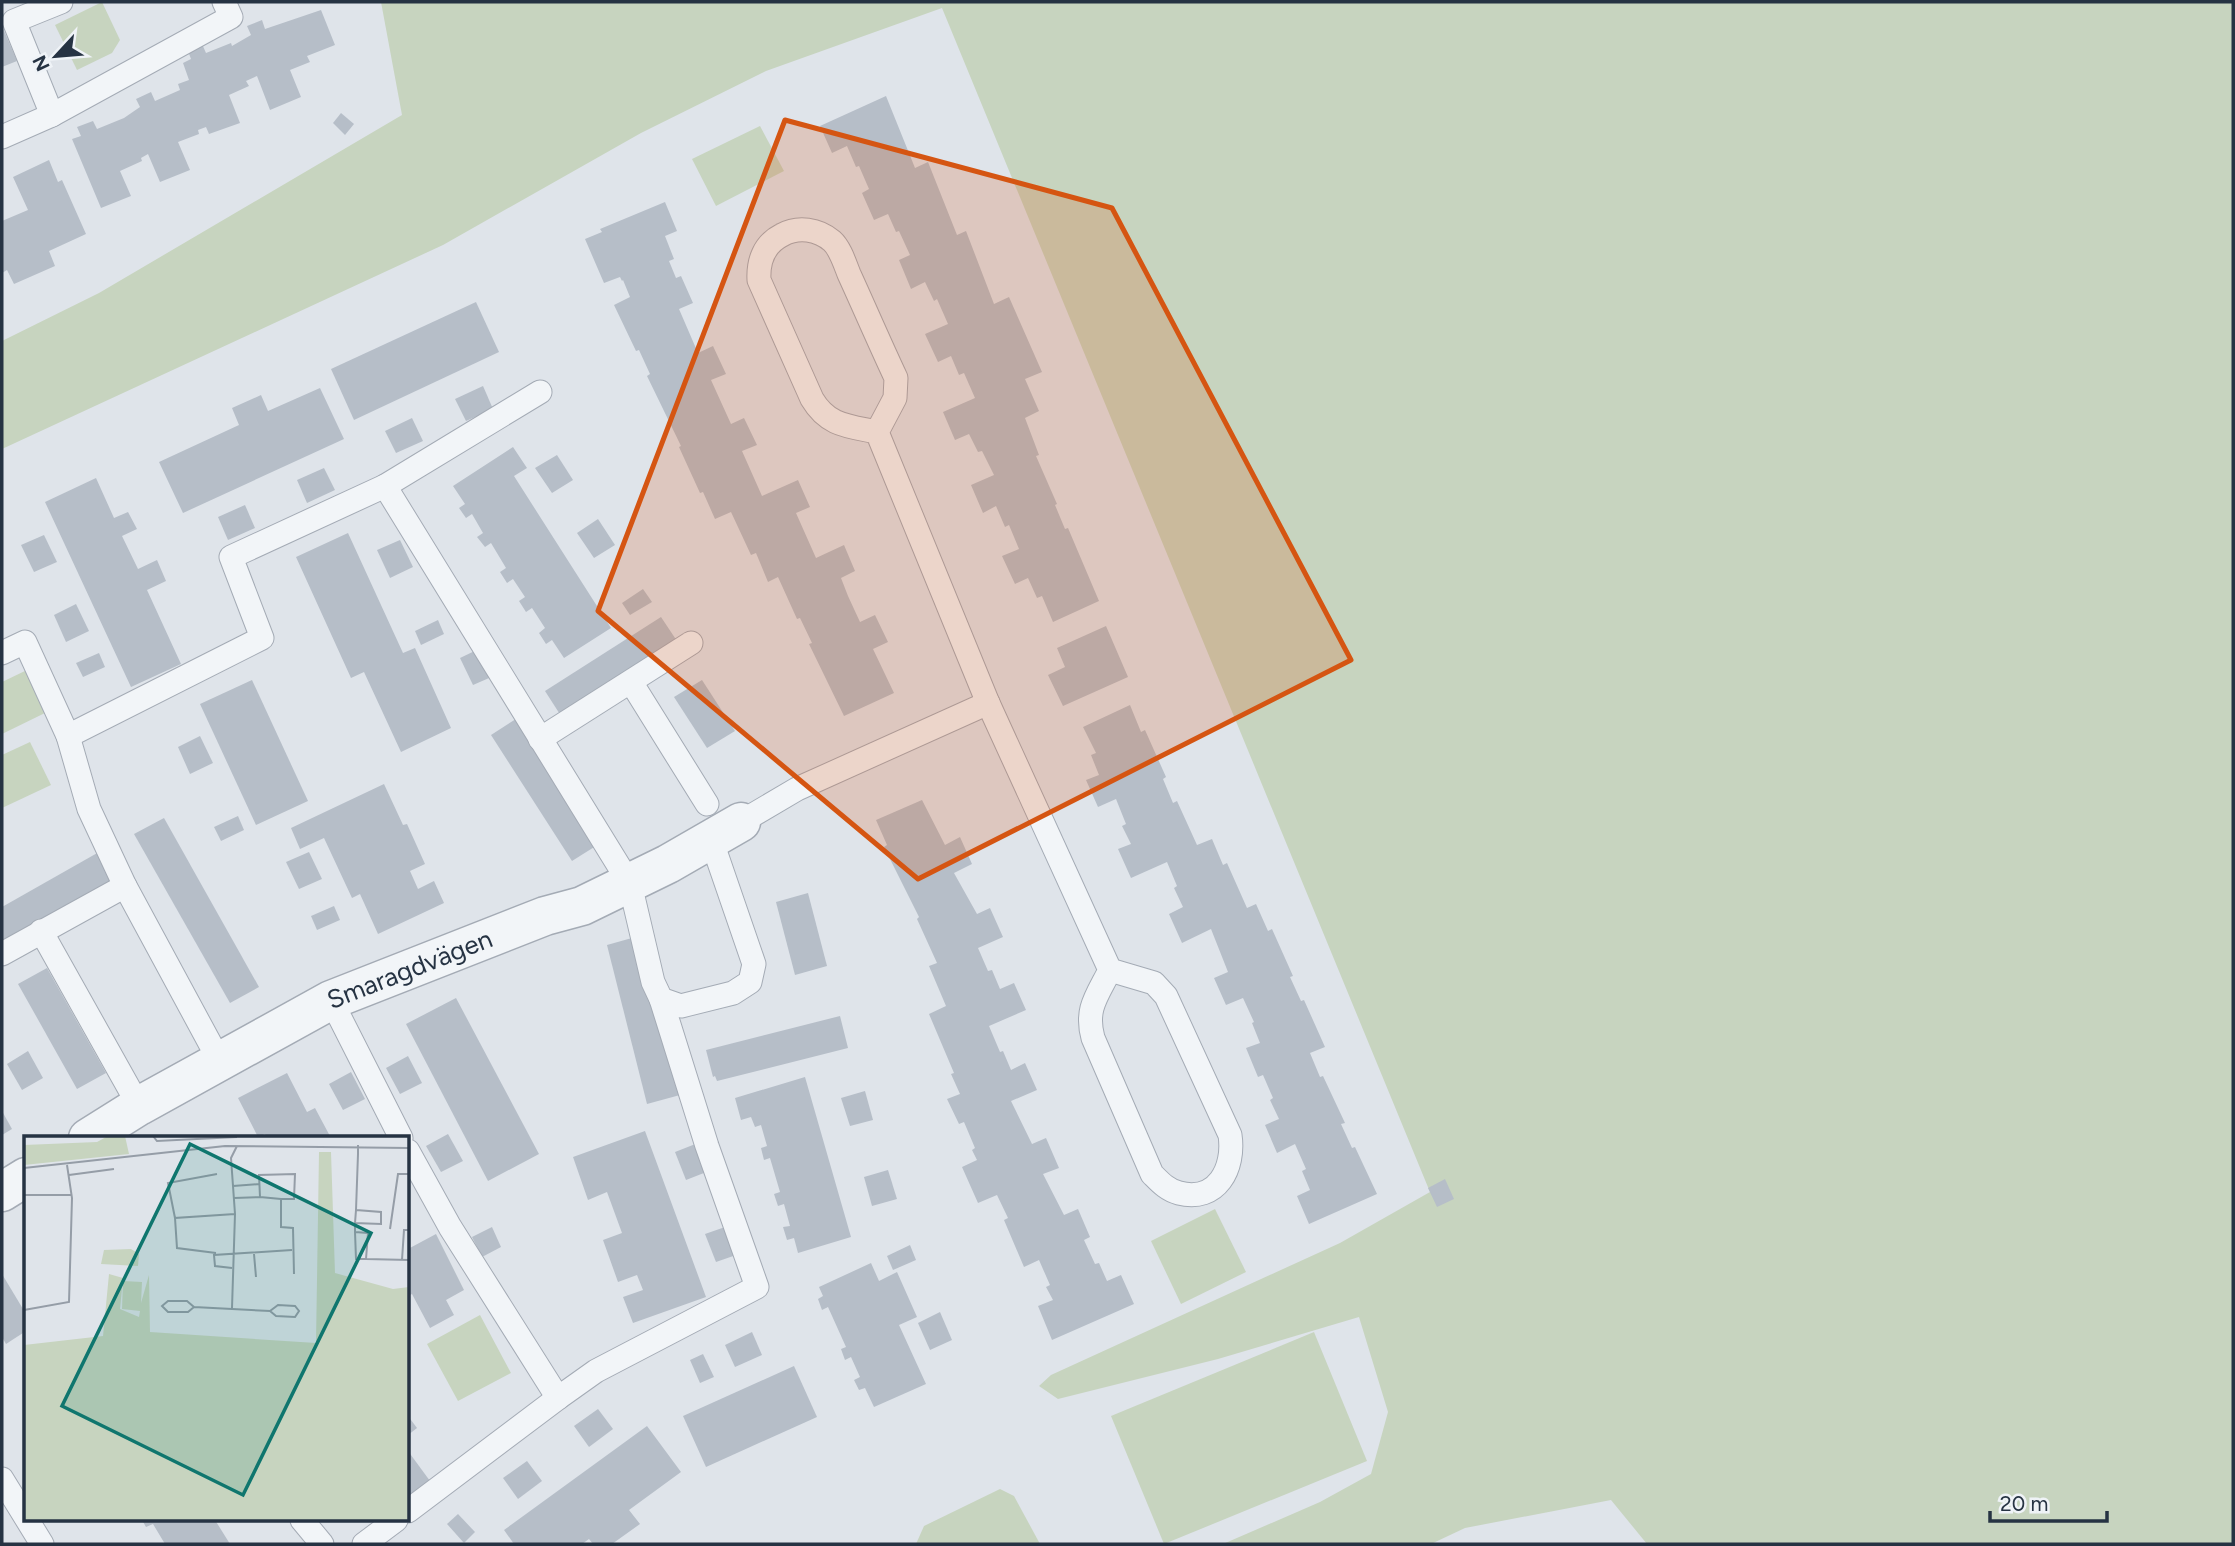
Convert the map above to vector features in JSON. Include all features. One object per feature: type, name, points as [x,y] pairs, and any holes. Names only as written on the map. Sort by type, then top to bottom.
[{"type":"street","name":"Smaragdvägen","points":[[91,1136],[219,1060],[331,1000],[545,916],[582,906],[630,884],[720,822]]},
{"type":"street","points":[[2,1192],[24,1178]]},
{"type":"lane","points":[[52,115],[13,21],[61,2]]},
{"type":"lane","points":[[2,137],[52,115],[231,17],[224,2]]},
{"type":"lane","points":[[797,229],[810,229],[835,243],[896,378],[895,398],[877,432],[830,421],[812,400],[759,280],[758,267],[763,253],[771,242],[783,234],[797,229]]},
{"type":"lane","points":[[68,736],[262,638],[230,557],[385,486],[540,393]]},
{"type":"lane","points":[[877,432],[988,703],[1110,970],[1154,983],[1166,996],[1230,1135],[1230,1166],[1220,1181],[1206,1191],[1179,1193],[1166,1188],[1152,1174],[1089,1023],[1090,1009],[1110,970]]},
{"type":"lane","points":[[385,486],[630,884],[653,982],[661,999],[706,1146],[757,1287],[596,1371],[410,1509]]},
{"type":"lane","points":[[2,653],[25,642],[68,736],[89,809],[125,886],[219,1060]]},
{"type":"lane","points":[[540,739],[691,643]]},
{"type":"lane","points":[[631,682],[720,822],[754,964],[750,982],[733,993],[681,1006],[661,999]]},
{"type":"lane","points":[[720,822],[988,703]]},
{"type":"lane","points":[[2,954],[125,886]]},
{"type":"lane","points":[[41,931],[139,1106]]},
{"type":"lane","points":[[331,1000],[400,1136]]},
{"type":"lane","points":[[410,1155],[450,1227],[558,1398]]},
{"type":"lane","points":[[2,1479],[24,1515]]},
{"type":"lane","points":[[28,1522],[42,1544]]},
{"type":"lane","points":[[304,1522],[323,1544]]},
{"type":"lane","points":[[364,1544],[393,1522]]},
{"type":"highlighted area","points":[[785,120],[1112,208],[1351,660],[918,879],[598,611]]},
{"type":"green space","points":[[102,2],[120,40],[112,53],[77,70],[55,25]]},
{"type":"green space","points":[[381,2],[2233,2],[2233,1544],[1647,1544],[1611,1500],[1465,1528],[1431,1544],[1223,1544],[1320,1502],[1371,1474],[1388,1412],[1359,1317],[1218,1359],[1058,1399],[1039,1386],[1051,1375],[1340,1243],[1430,1192],[942,8],[766,71],[641,133],[443,245],[2,449],[2,341],[99,293],[402,115]]},
{"type":"green space","points":[[760,126],[784,171],[716,206],[692,159]]},
{"type":"green space","points":[[27,670],[47,712],[2,734],[2,682]]},
{"type":"green space","points":[[30,742],[51,785],[2,808],[2,755]]},
{"type":"green space","points":[[1215,1209],[1246,1272],[1181,1304],[1151,1241]]},
{"type":"green space","points":[[480,1315],[511,1373],[458,1401],[427,1344]]},
{"type":"green space","points":[[1314,1332],[1367,1461],[1164,1544],[1111,1416]]},
{"type":"green space","points":[[1000,1489],[1014,1496],[1040,1544],[916,1544],[924,1526]]},
{"type":"building","points":[[321,10],[335,45],[307,56],[310,62],[290,70],[301,97],[270,110],[257,76],[246,81],[249,86],[229,95],[240,123],[209,134],[206,127],[198,130],[199,134],[178,142],[190,170],[160,182],[148,154],[141,158],[142,161],[120,171],[131,196],[101,208],[72,139],[81,136],[77,127],[93,121],[97,129],[124,118],[140,107],[136,99],[151,92],[155,101],[180,90],[178,84],[189,80],[183,63],[191,59],[188,51],[202,44],[206,53],[231,43],[232,46],[251,35],[247,26],[262,20],[265,29]]},
{"type":"building","points":[[2,26],[17,61],[2,67]]},
{"type":"building","points":[[886,96],[915,168],[928,162],[957,235],[966,231],[994,304],[1009,297],[1042,372],[1025,379],[1039,411],[1025,418],[1039,455],[1036,456],[1057,504],[1055,505],[1065,529],[1068,528],[1099,601],[1053,622],[1042,596],[1037,598],[1028,578],[1015,584],[1002,556],[1019,549],[1009,525],[1005,527],[996,506],[983,513],[971,485],[994,475],[982,451],[978,452],[969,434],[955,440],[943,412],[975,398],[964,373],[959,375],[951,356],[938,362],[925,334],[948,324],[937,299],[934,301],[925,282],[911,289],[899,260],[910,255],[899,231],[896,232],[888,214],[874,220],[862,193],[869,189],[859,166],[856,167],[847,146],[832,153],[820,126]]},
{"type":"building","points":[[341,113],[354,124],[345,135],[333,123]]},
{"type":"building","points":[[49,160],[58,182],[62,180],[86,234],[49,251],[55,266],[14,284],[7,270],[2,273],[2,221],[28,210],[13,177]]},
{"type":"building","points":[[665,202],[677,231],[665,236],[674,259],[669,261],[676,278],[681,276],[693,303],[679,309],[698,353],[713,346],[726,374],[711,380],[731,424],[744,418],[757,445],[742,451],[762,496],[798,480],[810,507],[796,513],[816,558],[844,545],[855,571],[841,578],[848,596],[860,622],[875,615],[888,642],[873,649],[894,693],[844,716],[809,644],[812,643],[800,618],[797,619],[778,577],[768,582],[756,553],[751,555],[731,512],[715,519],[703,492],[700,493],[647,376],[650,374],[614,305],[630,297],[623,280],[620,277],[604,283],[585,239],[602,232],[600,229]]},
{"type":"building","points":[[476,302],[499,352],[354,420],[331,369]]},
{"type":"building","points":[[483,386],[493,409],[466,421],[455,399]]},
{"type":"building","points":[[320,388],[344,439],[183,513],[159,462],[239,425],[232,408],[261,395],[268,411]]},
{"type":"building","points":[[412,418],[423,441],[396,453],[385,431]]},
{"type":"building","points":[[513,447],[527,468],[514,476],[611,628],[564,658],[552,640],[546,644],[539,633],[545,628],[532,608],[526,612],[519,601],[525,597],[513,579],[507,583],[500,572],[506,568],[491,543],[485,547],[477,537],[483,533],[472,514],[466,518],[459,508],[465,504],[453,486]]},
{"type":"building","points":[[557,455],[573,480],[552,493],[535,468]]},
{"type":"building","points":[[324,468],[335,490],[307,503],[297,480]]},
{"type":"building","points":[[96,478],[114,518],[128,512],[137,529],[122,536],[138,569],[157,560],[166,581],[147,590],[181,664],[131,687],[45,502]]},
{"type":"building","points":[[245,505],[255,528],[228,540],[218,517]]},
{"type":"building","points":[[598,519],[615,545],[594,558],[577,533]]},
{"type":"building","points":[[348,533],[403,653],[415,648],[451,728],[401,752],[364,672],[351,678],[296,557]]},
{"type":"building","points":[[44,535],[57,562],[34,572],[21,545]]},
{"type":"building","points":[[400,540],[413,567],[390,578],[377,550]]},
{"type":"building","points":[[643,589],[652,602],[630,615],[622,603]]},
{"type":"building","points":[[76,604],[89,631],[66,642],[54,615]]},
{"type":"building","points":[[661,617],[679,644],[563,719],[545,691]]},
{"type":"building","points":[[438,620],[444,634],[421,645],[415,631]]},
{"type":"building","points":[[1106,626],[1128,677],[1063,706],[1048,675],[1065,667],[1057,648]]},
{"type":"building","points":[[483,647],[496,675],[473,685],[460,658]]},
{"type":"building","points":[[99,653],[105,667],[83,677],[76,663]]},
{"type":"building","points":[[252,680],[308,801],[256,825],[200,704]]},
{"type":"building","points":[[702,680],[735,731],[707,748],[674,697]]},
{"type":"building","points":[[1130,705],[1141,732],[1145,730],[1166,777],[1163,779],[1173,803],[1177,801],[1197,845],[1212,839],[1223,865],[1227,863],[1247,908],[1256,904],[1268,931],[1272,929],[1293,976],[1290,977],[1301,1001],[1304,1000],[1325,1047],[1310,1053],[1345,1123],[1341,1124],[1352,1148],[1355,1147],[1377,1194],[1309,1224],[1297,1196],[1310,1190],[1302,1171],[1306,1169],[1295,1144],[1277,1153],[1265,1125],[1279,1119],[1263,1075],[1258,1077],[1246,1048],[1260,1043],[1243,998],[1226,1005],[1214,978],[1228,972],[1211,929],[1182,943],[1169,914],[1183,907],[1174,888],[1177,886],[1167,862],[1131,878],[1118,849],[1131,844],[1122,826],[1126,824],[1116,799],[1098,807],[1086,780],[1099,775],[1091,755],[1096,753],[1083,727]]},
{"type":"building","points":[[519,717],[599,844],[572,861],[491,735]]},
{"type":"building","points":[[200,736],[213,763],[190,774],[178,747]]},
{"type":"building","points":[[384,784],[403,825],[407,824],[425,864],[410,871],[418,889],[434,881],[444,903],[378,934],[360,894],[352,898],[324,838],[300,849],[291,828]]},
{"type":"building","points":[[922,800],[945,845],[960,837],[972,864],[954,873],[977,914],[990,908],[1003,937],[978,948],[1000,989],[1014,983],[1026,1010],[989,1026],[1011,1070],[1025,1063],[1037,1090],[1011,1101],[1032,1144],[1046,1138],[1059,1168],[1043,1174],[1064,1215],[1078,1209],[1090,1237],[1084,1240],[1095,1264],[1099,1263],[1107,1281],[1121,1275],[1134,1304],[1052,1340],[1038,1306],[1053,1300],[1046,1287],[1050,1285],[1039,1260],[1024,1267],[1004,1220],[1008,1218],[997,1195],[978,1203],[962,1167],[977,1160],[964,1122],[959,1124],[947,1099],[960,1094],[929,1014],[946,1006],[929,966],[937,963],[917,919],[919,917],[884,847],[887,845],[876,820]]},
{"type":"building","points":[[238,816],[244,830],[221,841],[214,827]]},
{"type":"building","points":[[164,818],[259,987],[230,1003],[134,834]]},
{"type":"building","points":[[99,852],[115,881],[2,945],[2,907]]},
{"type":"building","points":[[309,852],[322,879],[299,889],[286,862]]},
{"type":"building","points":[[808,893],[827,966],[795,975],[776,902]]},
{"type":"building","points":[[334,906],[340,920],[317,930],[311,916]]},
{"type":"building","points":[[639,936],[680,1095],[647,1104],[607,945]]},
{"type":"building","points":[[47,968],[106,1073],[77,1089],[18,984]]},
{"type":"building","points":[[456,998],[539,1154],[488,1181],[406,1024]]},
{"type":"building","points":[[840,1016],[848,1048],[717,1081],[715,1076],[713,1077],[706,1050]]},
{"type":"building","points":[[28,1051],[43,1078],[22,1090],[7,1064]]},
{"type":"building","points":[[408,1056],[422,1083],[400,1094],[386,1068]]},
{"type":"building","points":[[351,1072],[365,1099],[343,1110],[329,1084]]},
{"type":"building","points":[[287,1073],[307,1112],[315,1108],[330,1136],[257,1136],[238,1098]]},
{"type":"building","points":[[805,1077],[851,1237],[798,1253],[794,1238],[787,1240],[783,1227],[790,1226],[784,1204],[778,1206],[774,1194],[780,1192],[770,1158],[764,1160],[761,1148],[767,1146],[761,1125],[755,1127],[751,1117],[741,1120],[735,1098]]},
{"type":"building","points":[[865,1091],[873,1120],[850,1126],[841,1098]]},
{"type":"building","points":[[2,1111],[12,1129],[2,1135]]},
{"type":"building","points":[[645,1131],[706,1297],[633,1323],[623,1297],[643,1290],[637,1275],[618,1282],[603,1240],[622,1233],[607,1192],[588,1200],[573,1157]]},
{"type":"building","points":[[448,1134],[463,1161],[441,1172],[426,1146]]},
{"type":"building","points":[[698,1143],[709,1171],[686,1180],[675,1152]]},
{"type":"building","points":[[888,1170],[897,1199],[872,1206],[864,1177]]},
{"type":"building","points":[[1445,1179],[1454,1199],[1437,1207],[1428,1188]]},
{"type":"building","points":[[728,1226],[739,1254],[716,1262],[705,1234]]},
{"type":"building","points":[[492,1227],[501,1247],[482,1257],[472,1237]]},
{"type":"building","points":[[436,1234],[464,1290],[446,1300],[454,1315],[430,1328],[412,1294],[410,1295],[410,1248]]},
{"type":"building","points":[[910,1245],[916,1260],[893,1270],[887,1256]]},
{"type":"building","points":[[871,1263],[879,1281],[897,1272],[917,1317],[899,1325],[926,1384],[874,1407],[865,1388],[859,1390],[854,1380],[860,1377],[851,1357],[845,1360],[841,1349],[846,1347],[828,1307],[822,1310],[818,1299],[823,1296],[819,1287]]},
{"type":"building","points":[[2,1274],[24,1311],[24,1332],[6,1344],[2,1337]]},
{"type":"building","points":[[940,1312],[952,1340],[930,1350],[918,1323]]},
{"type":"building","points":[[752,1332],[762,1355],[735,1367],[725,1345]]},
{"type":"building","points":[[703,1354],[714,1377],[700,1383],[690,1360]]},
{"type":"building","points":[[794,1366],[817,1417],[706,1467],[683,1416]]},
{"type":"building","points":[[598,1409],[613,1429],[589,1447],[574,1426]]},
{"type":"building","points":[[410,1419],[417,1428],[410,1433]]},
{"type":"building","points":[[647,1426],[681,1472],[629,1510],[640,1524],[612,1544],[593,1544],[589,1539],[582,1544],[514,1544],[504,1530]]},
{"type":"building","points":[[410,1454],[430,1481],[410,1496]]},
{"type":"building","points":[[527,1461],[542,1481],[518,1499],[503,1478]]},
{"type":"building","points":[[458,1514],[475,1532],[464,1543],[447,1524]]},
{"type":"building","points":[[143,1522],[216,1522],[230,1544],[165,1544],[153,1524],[146,1527]]}]
